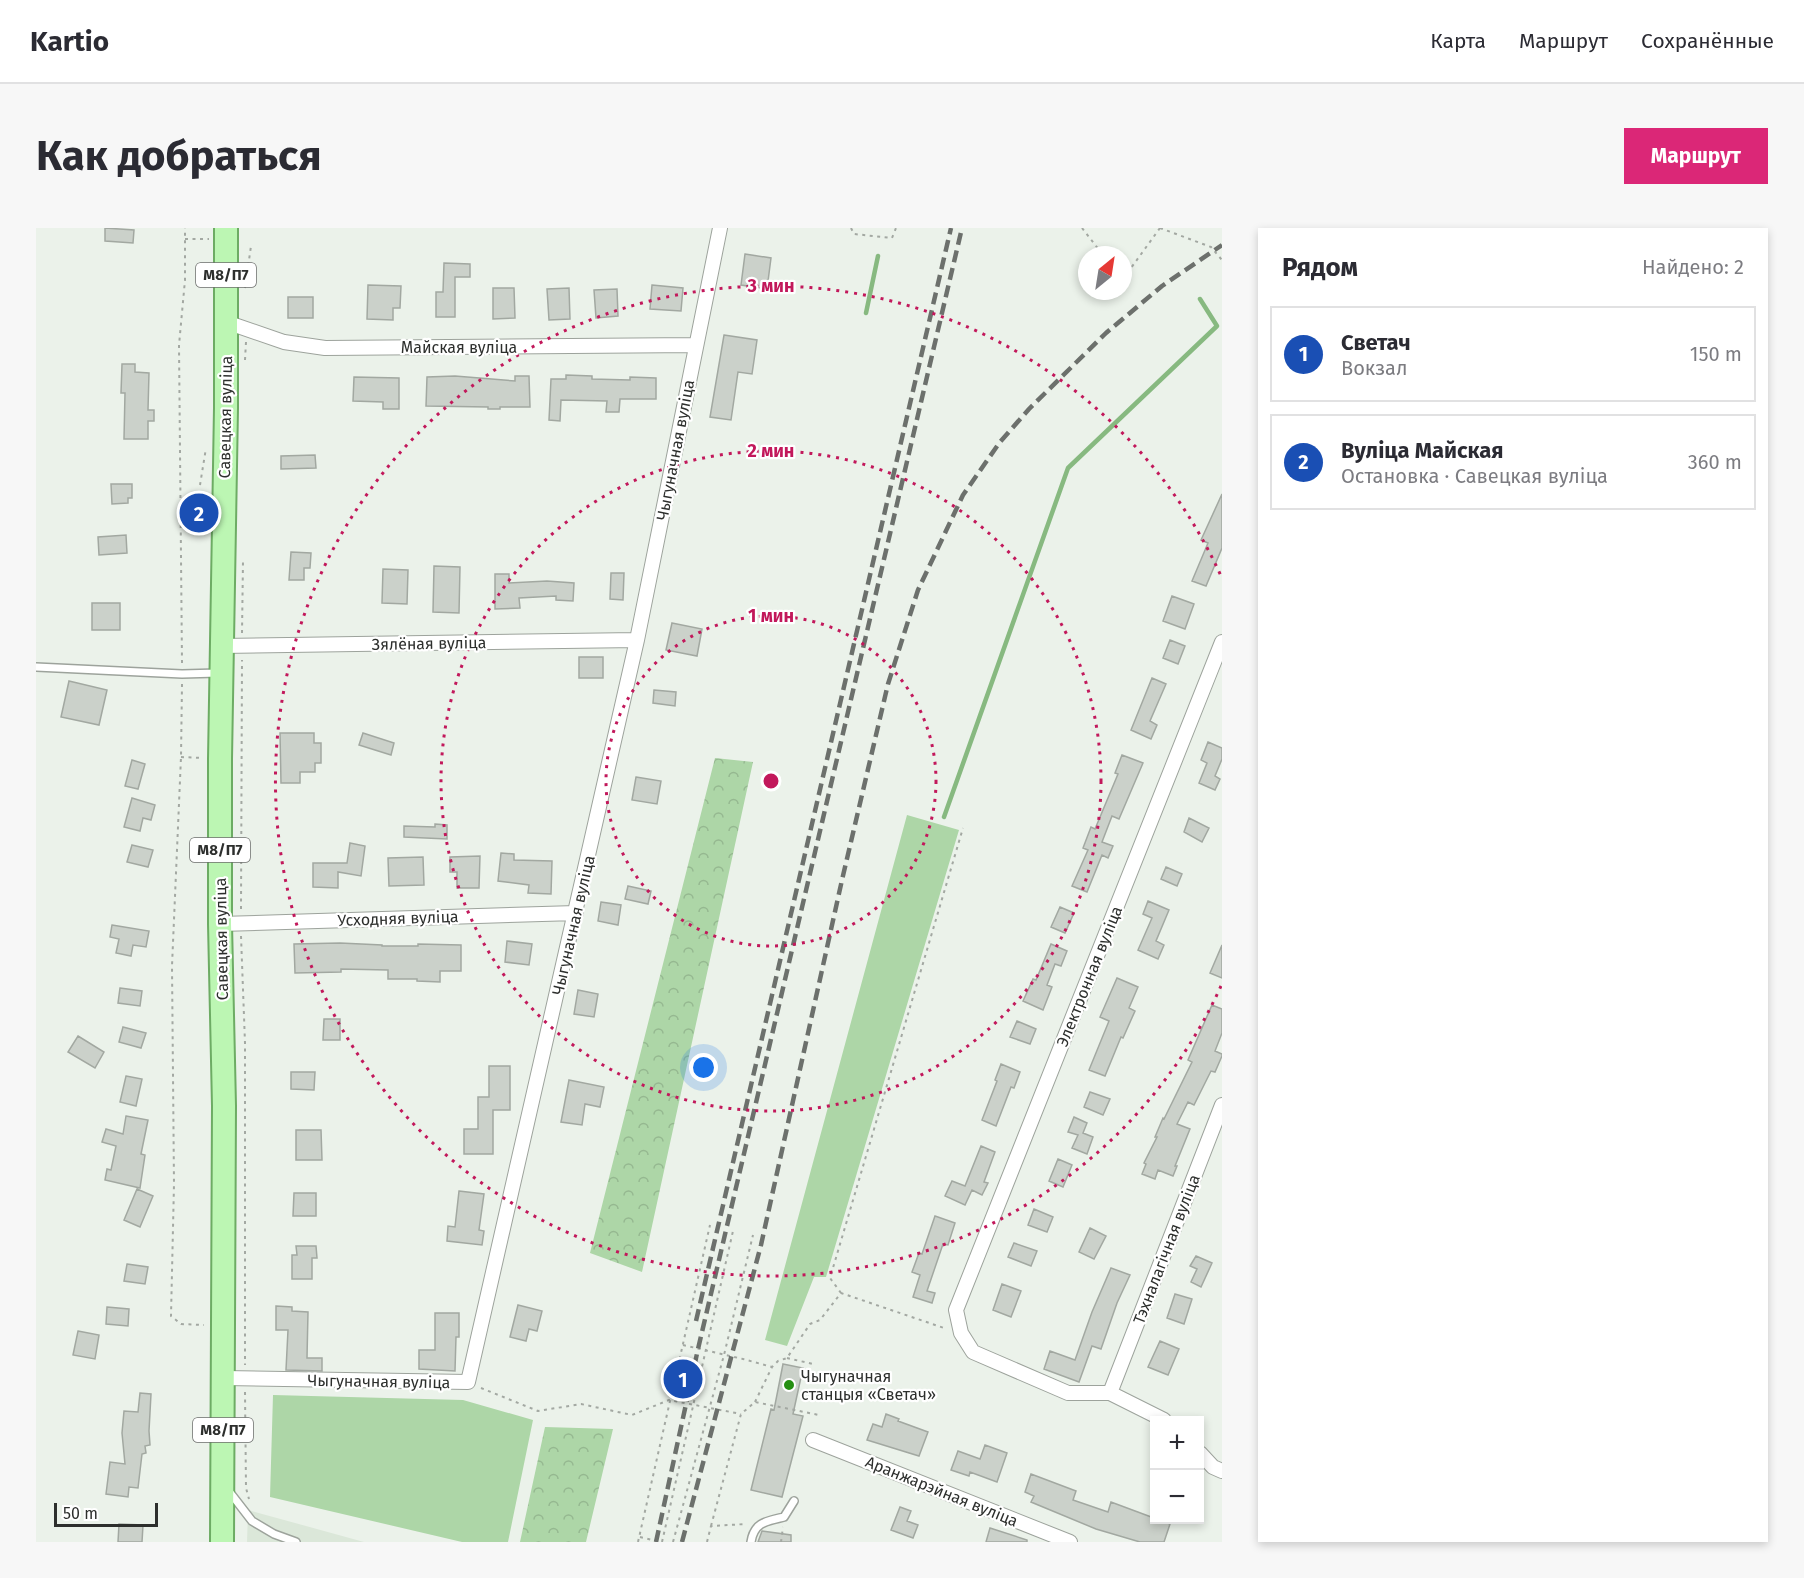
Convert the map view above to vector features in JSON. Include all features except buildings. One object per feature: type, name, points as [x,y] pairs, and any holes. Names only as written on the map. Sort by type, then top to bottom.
[{"type":"main road","name":"Савецкая вуліца","points":[[222,1542],[223,1482],[235,1378],[224,1106],[231,923],[221,673],[232,646],[236,325],[226,233]]},
{"type":"street","name":"Чыгуначная вуліца","points":[[235,1378],[468,1382],[637,640],[720,228]]},
{"type":"street","name":"Майская вуліца","points":[[236,325],[284,342],[325,348],[696,345]]},
{"type":"street","name":"Зялёная вуліца","points":[[232,646],[637,640]]},
{"type":"street","name":"Электронная вуліца","points":[[961,1333],[956,1310],[1222,642]]},
{"type":"street","name":"Усходняя вуліца","points":[[231,923],[576,913]]},
{"type":"street","name":"Тэхналагічная вуліца","points":[[1110,1393],[1222,1105]]},
{"type":"street","points":[[961,1333],[974,1352],[1068,1393],[1110,1393],[1156,1416]]},
{"type":"street","name":"Аранжарэйная вуліца","points":[[813,1440],[1070,1542]]},
{"type":"street","points":[[1204,1457],[1213,1467],[1222,1471]]},
{"type":"lane","points":[[36,667],[182,674],[221,673]]},
{"type":"lane","points":[[223,1482],[252,1521],[274,1534],[296,1542]]},
{"type":"lane","points":[[752,1542],[753,1533],[762,1523],[784,1517],[794,1501]]},
{"type":"path","points":[[185,228],[185,280],[178,345],[182,674],[181,757],[172,966],[174,1184],[171,1316],[181,1324],[204,1324]]},
{"type":"path","points":[[851,228],[854,234],[892,238],[896,228]]},
{"type":"path","points":[[1082,228],[1096,246]]},
{"type":"path","points":[[1132,266],[1160,228],[1211,247],[1222,260]]},
{"type":"path","points":[[185,240],[226,233]]},
{"type":"path","points":[[244,292],[251,246]]},
{"type":"path","points":[[236,325],[245,362]]},
{"type":"path","points":[[200,485],[206,447]]},
{"type":"path","points":[[243,562],[232,646],[231,923],[245,1043],[235,1378],[246,1488],[252,1506]]},
{"type":"path","points":[[961,1333],[841,1293],[830,1278],[963,828]]},
{"type":"path","points":[[638,1542],[710,1225]]},
{"type":"path","points":[[640,1537],[662,1542],[733,1231]]},
{"type":"path","points":[[674,1542],[724,1355],[753,1234]]},
{"type":"path","points":[[787,1358],[810,1324],[820,1320],[841,1293]]},
{"type":"path","points":[[683,1345],[772,1367]]},
{"type":"path","points":[[707,1542],[741,1414],[754,1402],[772,1367],[778,1361],[787,1358],[813,1364]]},
{"type":"path","points":[[468,1382],[511,1402],[538,1411],[581,1404],[632,1415],[669,1400],[741,1414]]},
{"type":"path","points":[[754,1402],[819,1415]]},
{"type":"path","points":[[781,1542],[784,1517]]},
{"type":"path","points":[[711,1526],[762,1523]]},
{"type":"shaded area","points":[[248,1510],[364,1542],[247,1542]]},
{"type":"green space","points":[[715,758],[753,762],[642,1272],[590,1253]]},
{"type":"green space","points":[[907,815],[959,830],[826,1277],[814,1277],[787,1346],[765,1340]]},
{"type":"green space","points":[[273,1395],[463,1400],[533,1420],[508,1542],[462,1542],[270,1497]]},
{"type":"green space","points":[[545,1427],[613,1429],[586,1542],[520,1542]]},
{"type":"waterway","points":[[866,313],[878,256]]},
{"type":"waterway","points":[[944,817],[1068,468],[1217,326],[1200,299]]},
{"type":"railway","points":[[696,1321],[951,228]]},
{"type":"railway","points":[[656,1542],[698,1349],[962,228]]},
{"type":"railway","points":[[682,1542],[761,1245],[888,684],[918,590],[963,495],[1000,442],[1029,409],[1106,333],[1162,286],[1222,245]]},
{"type":"place","name":"Вуліца Майская","points":[[199,513]]},
{"type":"place","name":"Светач","points":[[683,1379]]},
{"type":"place","name":"Чыгуначная станцыя «Светач»","points":[[789,1385]]}]
